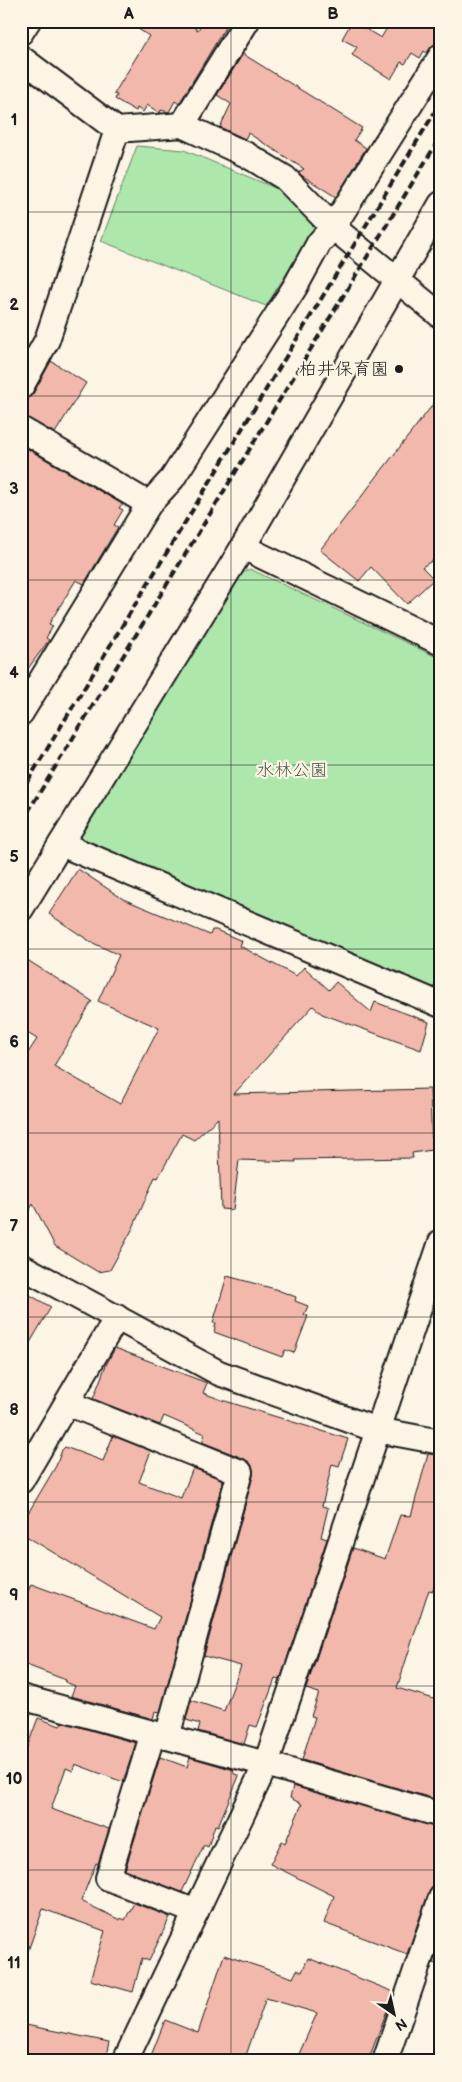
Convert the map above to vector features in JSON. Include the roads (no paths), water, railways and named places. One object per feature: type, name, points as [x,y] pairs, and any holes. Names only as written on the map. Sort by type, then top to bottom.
[{"type":"street","points":[[21,32],[28,21]]},
{"type":"street","points":[[182,125],[247,21]]},
{"type":"street","points":[[21,713],[149,504],[172,479],[296,287],[319,243],[333,227],[441,56]]},
{"type":"street","points":[[21,58],[117,130],[182,125],[247,155],[285,178],[333,227],[441,316]]},
{"type":"street","points":[[21,387],[47,340],[117,130]]},
{"type":"street","points":[[21,909],[243,546],[441,204]]},
{"type":"street","points":[[21,429],[149,504]]},
{"type":"street","points":[[243,546],[441,643]]},
{"type":"street","points":[[62,844],[441,1005]]},
{"type":"street","points":[[125,2061],[266,1764],[441,1242]]},
{"type":"street","points":[[21,1266],[219,1373],[377,1430],[441,1442]]},
{"type":"street","points":[[21,1481],[117,1317]]},
{"type":"street","points":[[67,1403],[240,1472],[160,1735],[108,1878],[196,1912]]},
{"type":"street","points":[[21,1697],[266,1764],[441,1815]]},
{"type":"street","points":[[385,2061],[441,1898]]},
{"type":"railway","points":[[21,792],[441,102]]},
{"type":"railway","points":[[21,823],[441,136]]},
{"type":"place","name":"柏井保育園","points":[[399,369]]},
{"type":"park label","name":"水林公園","points":[[292,770]]}]
